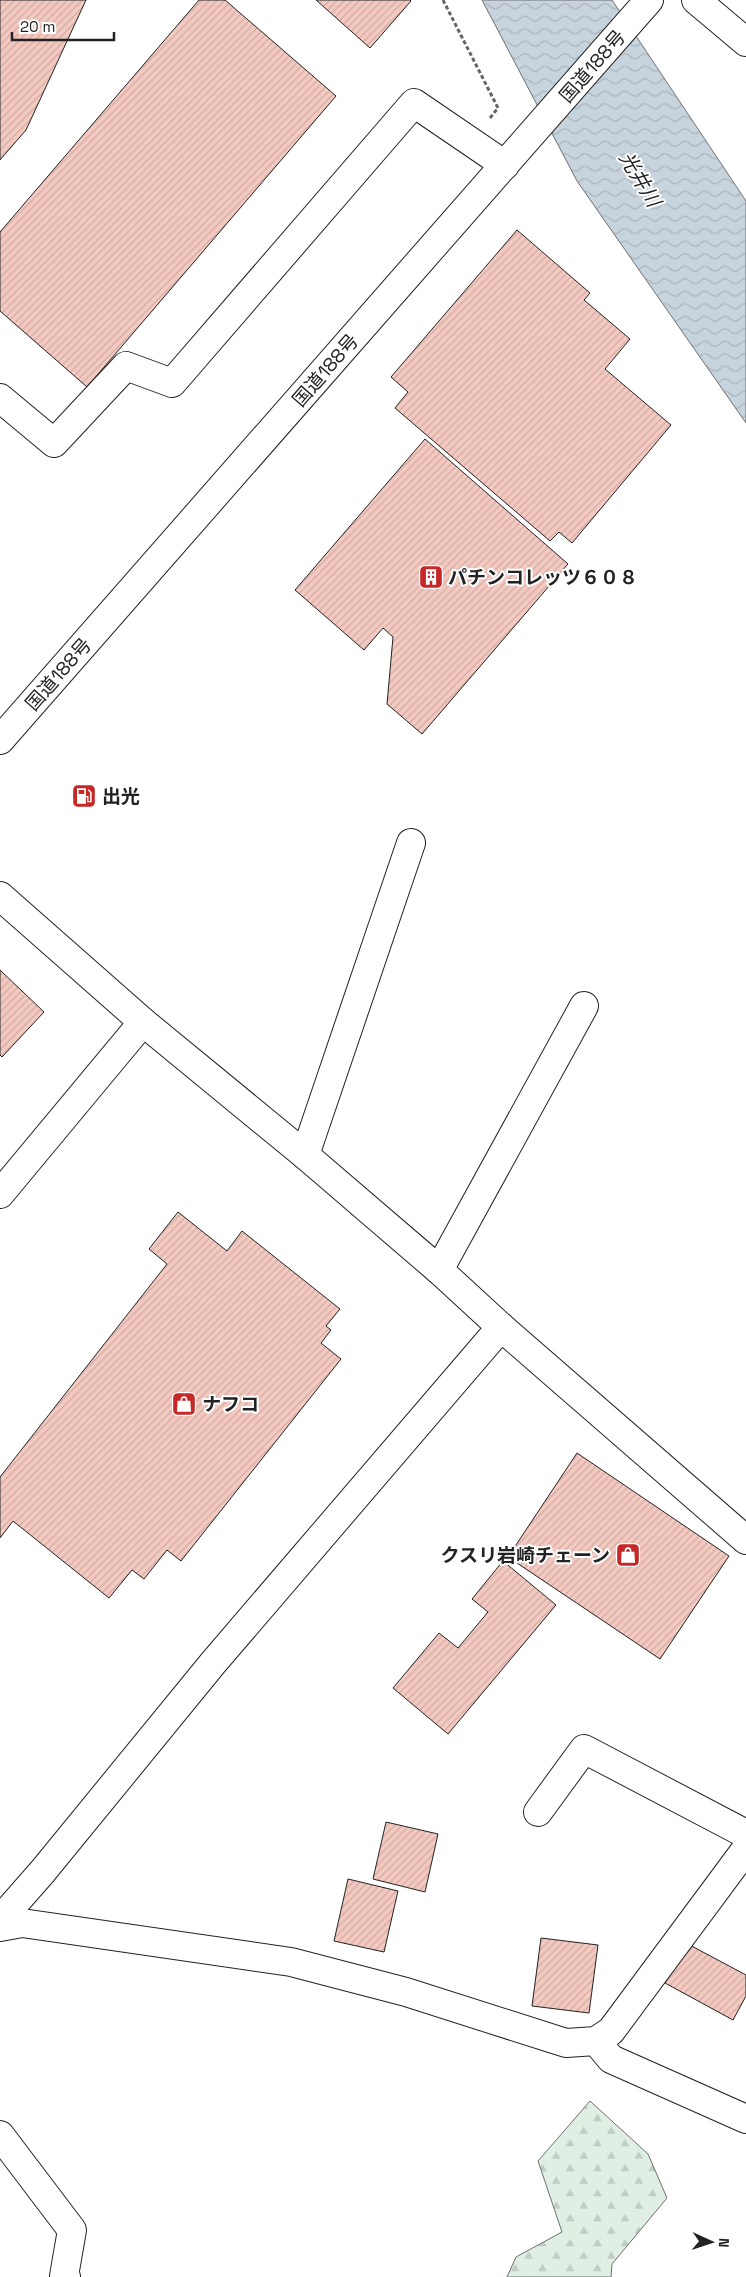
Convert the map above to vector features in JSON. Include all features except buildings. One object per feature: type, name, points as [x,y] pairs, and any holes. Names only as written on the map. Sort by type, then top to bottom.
[{"type":"main road","points":[[696,0],[746,42]]},
{"type":"main road","name":"国道188号","points":[[0,740],[646,4]]},
{"type":"main road","points":[[0,398],[54,443],[126,366],[172,383],[414,103],[505,165]]},
{"type":"main road","points":[[305,1154],[411,843]]},
{"type":"main road","points":[[0,896],[143,1022],[305,1154],[439,1270],[500,1327],[746,1540]]},
{"type":"main road","points":[[439,1270],[584,1006]]},
{"type":"main road","points":[[0,1194],[143,1022]]},
{"type":"main road","points":[[0,1920],[44,1871],[213,1664],[500,1327]]},
{"type":"main road","points":[[538,1812],[584,1749],[746,1834]]},
{"type":"main road","points":[[0,1927],[22,1923],[291,1962],[406,1992],[566,2043],[596,2041],[611,2030],[746,1849]]},
{"type":"main road","points":[[596,2041],[611,2059],[746,2119]]},
{"type":"main road","points":[[0,2135],[72,2230],[64,2276],[66,2277]]},
{"type":"path","points":[[443,0],[498,108],[471,142]]},
{"type":"green space","points":[[590,2101],[648,2154],[667,2198],[612,2264],[611,2277],[507,2277],[516,2257],[562,2232],[538,2161]]},
{"type":"water","name":"光井川","points":[[482,0],[612,0],[746,201],[746,423],[577,181]]},
{"type":"place","name":"パチンコレッツ６０８","points":[[431,577]]},
{"type":"place","name":"出光","points":[[84,796]]},
{"type":"place","name":"ナフコ","points":[[184,1404]]},
{"type":"place","name":"クスリ岩崎チェーン","points":[[628,1555]]}]
